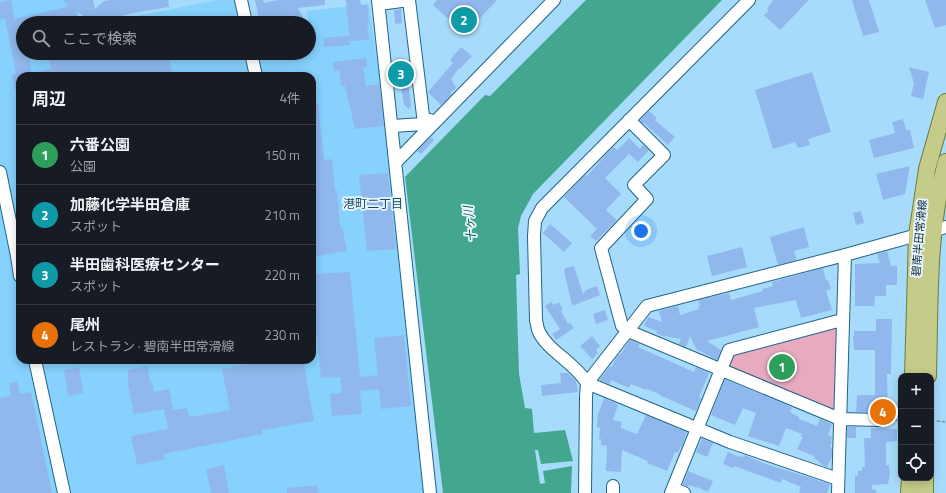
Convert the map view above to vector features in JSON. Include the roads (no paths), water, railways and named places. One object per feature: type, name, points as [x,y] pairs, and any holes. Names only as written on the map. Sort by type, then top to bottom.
[{"type":"main road","name":"碧南半田常滑線","points":[[913,373],[917,235],[927,169],[946,102]]},
{"type":"main road","name":"碧南半田常滑線","points":[[928,373],[940,228],[940,184],[946,162]]},
{"type":"main road","points":[[909,493],[910,481]]},
{"type":"main road","points":[[925,481],[925,493]]},
{"type":"street","points":[[241,0],[244,16]]},
{"type":"street","points":[[424,128],[409,0],[379,2],[430,493]]},
{"type":"street","points":[[396,162],[424,128],[443,114],[554,0]]},
{"type":"street","points":[[585,493],[587,383],[582,374],[543,339],[538,330],[534,236],[535,221],[542,208],[551,197],[749,0]]},
{"type":"street","points":[[253,60],[255,72]]},
{"type":"street","points":[[629,120],[664,155],[634,185],[647,199],[601,248],[622,326],[628,331],[840,419],[879,420]]},
{"type":"street","points":[[392,126],[424,128]]},
{"type":"street","points":[[0,172],[16,251]]},
{"type":"street","points":[[587,383],[647,306],[845,255],[940,228]]},
{"type":"street","points":[[838,493],[845,255]]},
{"type":"street","points":[[684,493],[672,491],[729,350],[842,320]]},
{"type":"street","points":[[36,364],[64,493]]},
{"type":"street","points":[[587,383],[696,429],[838,479]]},
{"type":"water","name":"十ヶ川","points":[[586,0],[722,0],[533,194],[521,216],[518,228],[520,274],[516,275],[519,374],[525,408],[532,409],[534,433],[565,430],[573,461],[541,464],[538,450],[535,450],[540,484],[545,483],[543,471],[572,466],[571,493],[443,493],[405,177],[485,95],[490,96]]},
{"type":"place","name":"加藤化学半田倉庫","points":[[464,20]]},
{"type":"place","name":"半田歯科医療センター","points":[[401,74]]},
{"type":"place","name":"六番公園","points":[[782,367]]},
{"type":"place","name":"尾州","points":[[883,412]]},
{"type":"district","name":"港町二丁目","points":[[373,204]]}]
